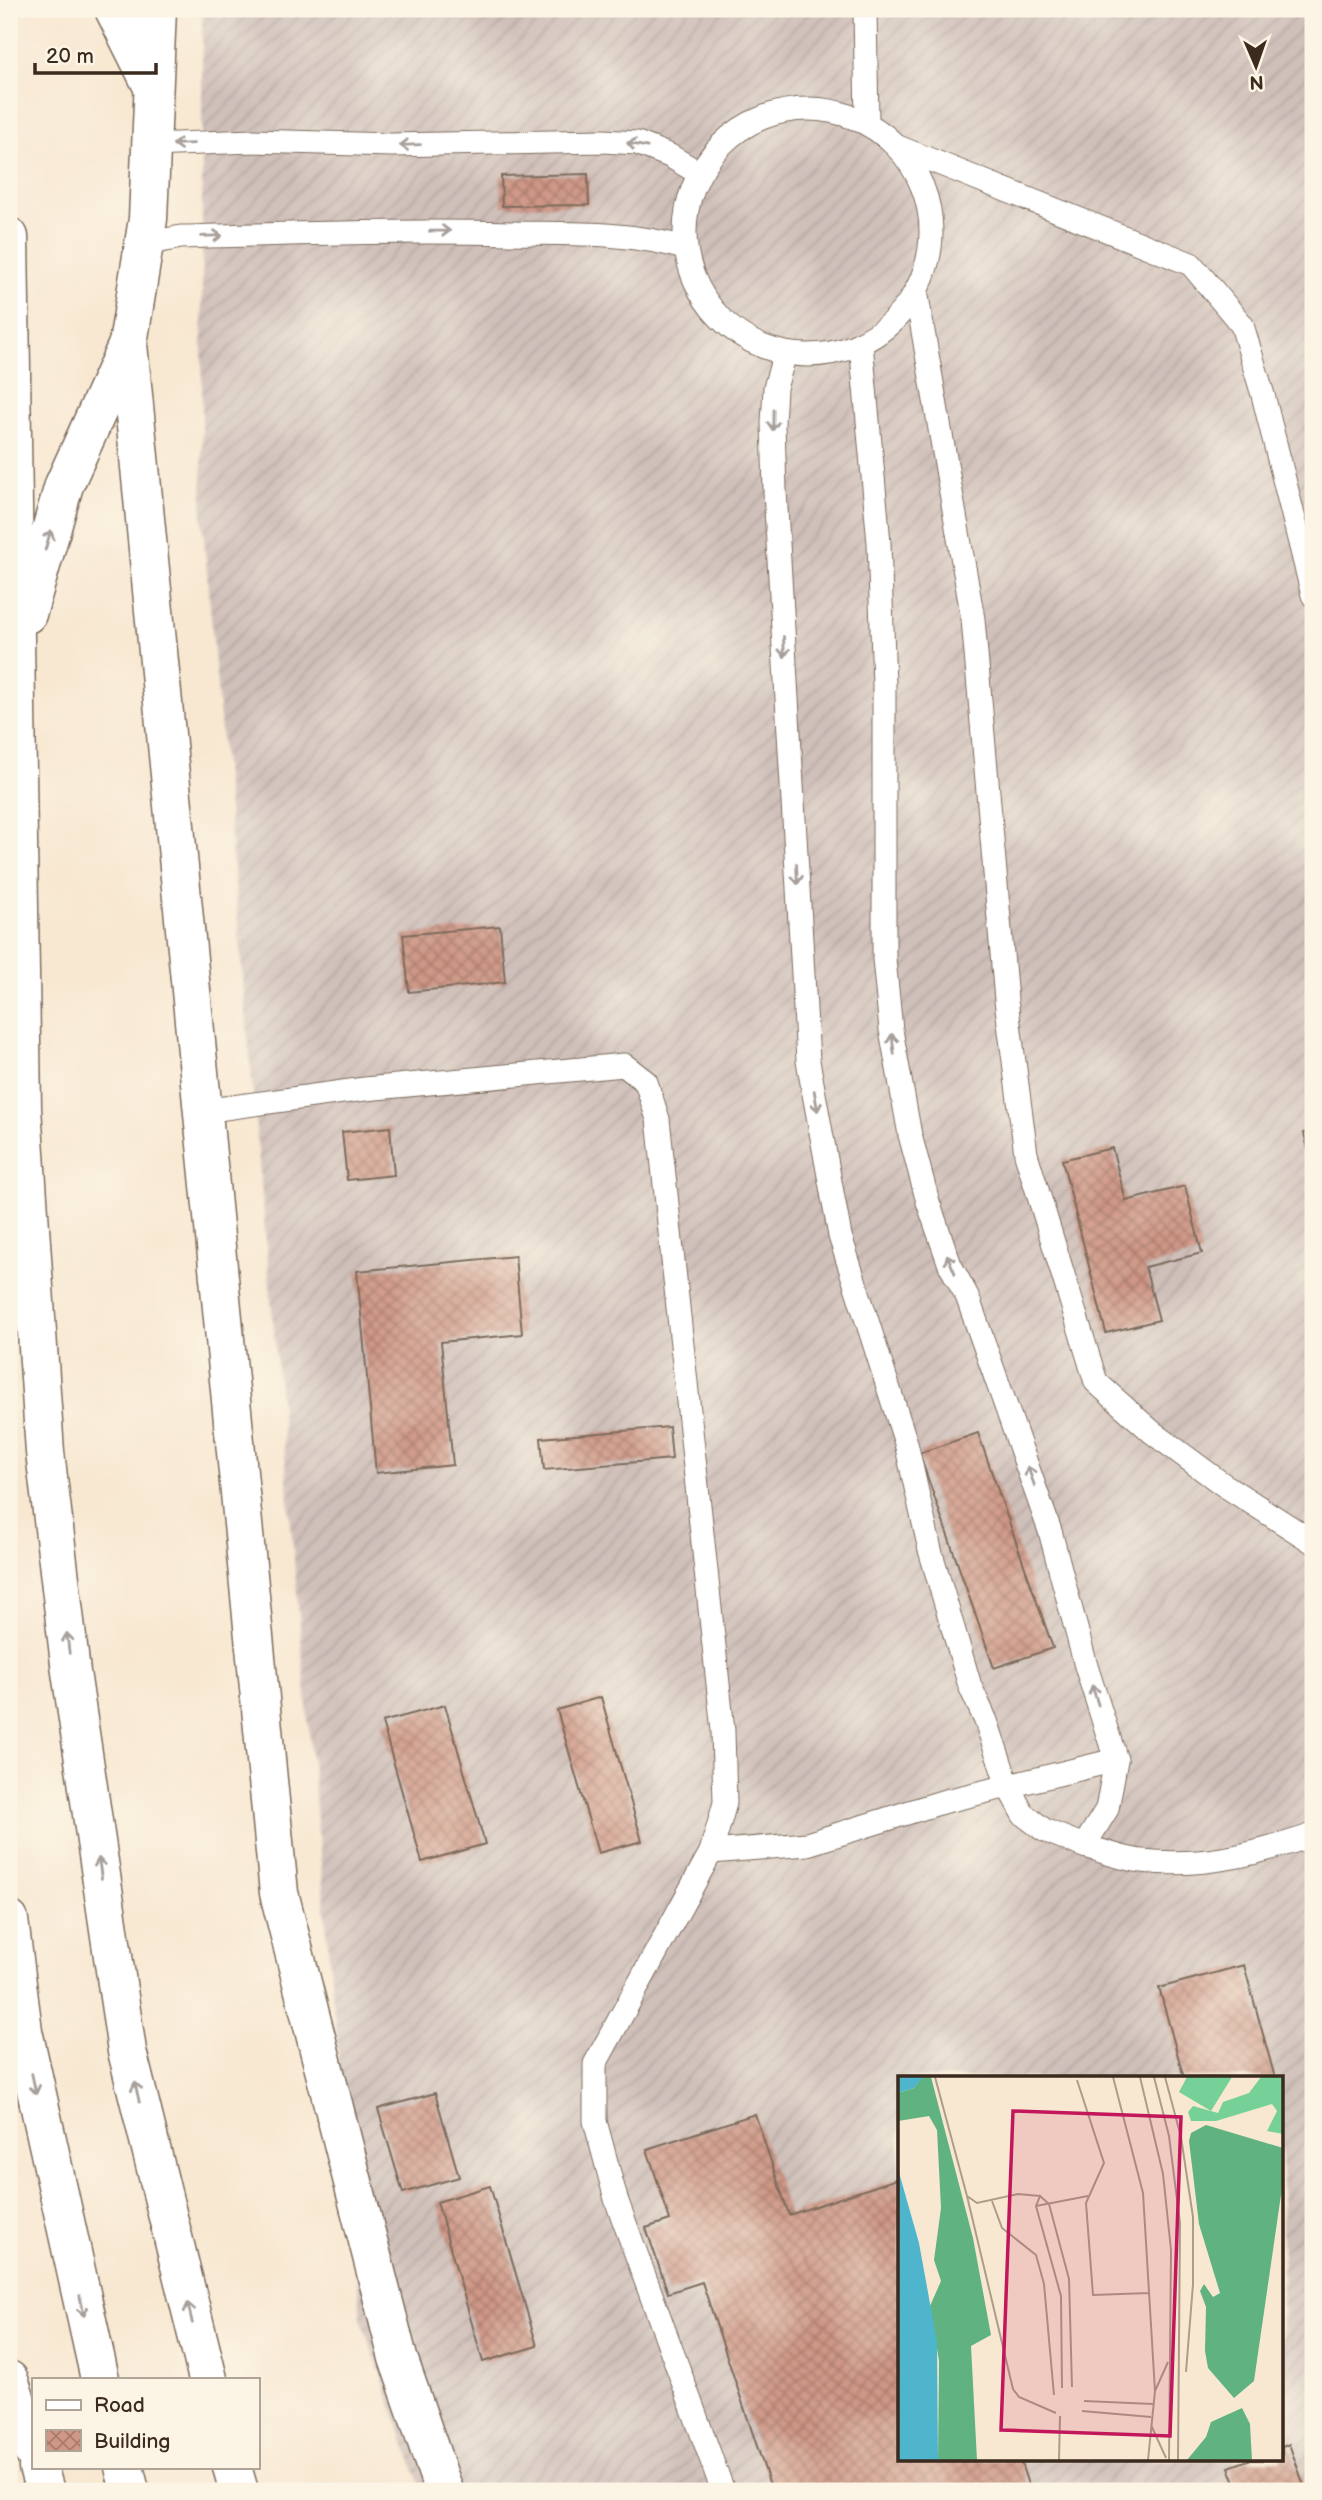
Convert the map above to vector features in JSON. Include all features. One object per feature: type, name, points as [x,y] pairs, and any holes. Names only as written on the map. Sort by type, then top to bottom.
[{"type":"main road","points":[[114,9],[154,88]]},
{"type":"main road","points":[[15,653],[64,485],[128,344],[148,219],[157,9]]},
{"type":"main road","points":[[9,237],[22,1108],[45,1452],[71,1672],[127,2051],[208,2378]]},
{"type":"main road","points":[[128,344],[279,1893],[398,2358],[444,2491]]},
{"type":"main road","points":[[9,1920],[23,2031],[90,2345],[100,2378]]},
{"type":"main road","points":[[9,2379],[32,2448]]},
{"type":"main road","points":[[38,2468],[45,2491]]},
{"type":"main road","points":[[124,2468],[130,2491]]},
{"type":"main road","points":[[232,2468],[239,2491]]},
{"type":"lane","points":[[865,9],[867,123]]},
{"type":"lane","points":[[898,147],[920,179],[930,216],[930,255],[916,291],[893,321],[861,343],[824,355],[785,353],[748,341],[717,317],[696,285],[684,248],[685,209],[699,173],[723,142],[754,121],[792,110],[831,111],[867,123],[898,147],[1191,264],[1242,325],[1263,396],[1313,595]]},
{"type":"lane","points":[[151,145],[253,141],[391,145],[603,141],[637,143],[670,156],[699,173]]},
{"type":"lane","points":[[145,244],[181,237],[474,231],[584,233],[656,240],[684,248]]},
{"type":"lane","points":[[916,291],[973,619],[1006,1000],[1026,1154],[1096,1382],[1172,1447],[1313,1542]]},
{"type":"lane","points":[[861,343],[879,543],[884,685],[884,959],[896,1064],[910,1135],[928,1202],[950,1265],[967,1296],[1050,1531],[1086,1666],[1116,1760],[1107,1809],[1084,1846]]},
{"type":"lane","points":[[785,353],[775,388],[772,423],[808,1061],[840,1236],[906,1443],[912,1479],[939,1585],[970,1686],[986,1721],[1008,1786],[1023,1814],[1044,1830],[1084,1846],[1140,1861],[1196,1863],[1261,1853],[1313,1835]]},
{"type":"lane","points":[[203,1111],[365,1089],[624,1065],[646,1083],[659,1119],[723,1731],[725,1803],[712,1852],[594,2064],[595,2121],[616,2199],[723,2491]]},
{"type":"lane","points":[[712,1852],[807,1844],[943,1802],[1116,1760]]},
{"type":"shaded area","points":[[202,9],[1313,9],[1313,2491],[422,2491],[361,2319],[202,515]]},
{"type":"building","points":[[588,174],[589,205],[502,206],[501,176]]},
{"type":"building","points":[[500,926],[505,982],[409,992],[403,935]]},
{"type":"building","points":[[390,1127],[394,1175],[347,1180],[342,1132]]},
{"type":"building","points":[[1313,1131],[1313,1164],[1312,1164],[1304,1133]]},
{"type":"building","points":[[1112,1148],[1126,1201],[1185,1186],[1202,1253],[1145,1267],[1159,1320],[1106,1333],[1062,1160]]},
{"type":"building","points":[[515,1256],[522,1334],[441,1342],[453,1465],[376,1473],[357,1271]]},
{"type":"building","points":[[669,1427],[672,1459],[544,1470],[541,1438]]},
{"type":"building","points":[[978,1433],[1053,1648],[994,1668],[919,1453]]},
{"type":"building","points":[[601,1697],[642,1841],[598,1853],[557,1710]]},
{"type":"building","points":[[445,1705],[485,1844],[422,1862],[382,1722]]},
{"type":"building","points":[[1244,1965],[1274,2076],[1183,2076],[1159,1988]]},
{"type":"building","points":[[435,2093],[459,2177],[403,2193],[378,2109]]},
{"type":"building","points":[[755,2114],[789,2215],[898,2179],[898,2462],[1021,2462],[1030,2491],[772,2491],[702,2282],[668,2293],[646,2228],[670,2220],[647,2149]]},
{"type":"building","points":[[490,2186],[537,2346],[483,2362],[437,2202]]},
{"type":"building","points":[[1289,2444],[1306,2491],[1238,2491],[1229,2467],[1243,2462],[1284,2462],[1284,2446]]}]
